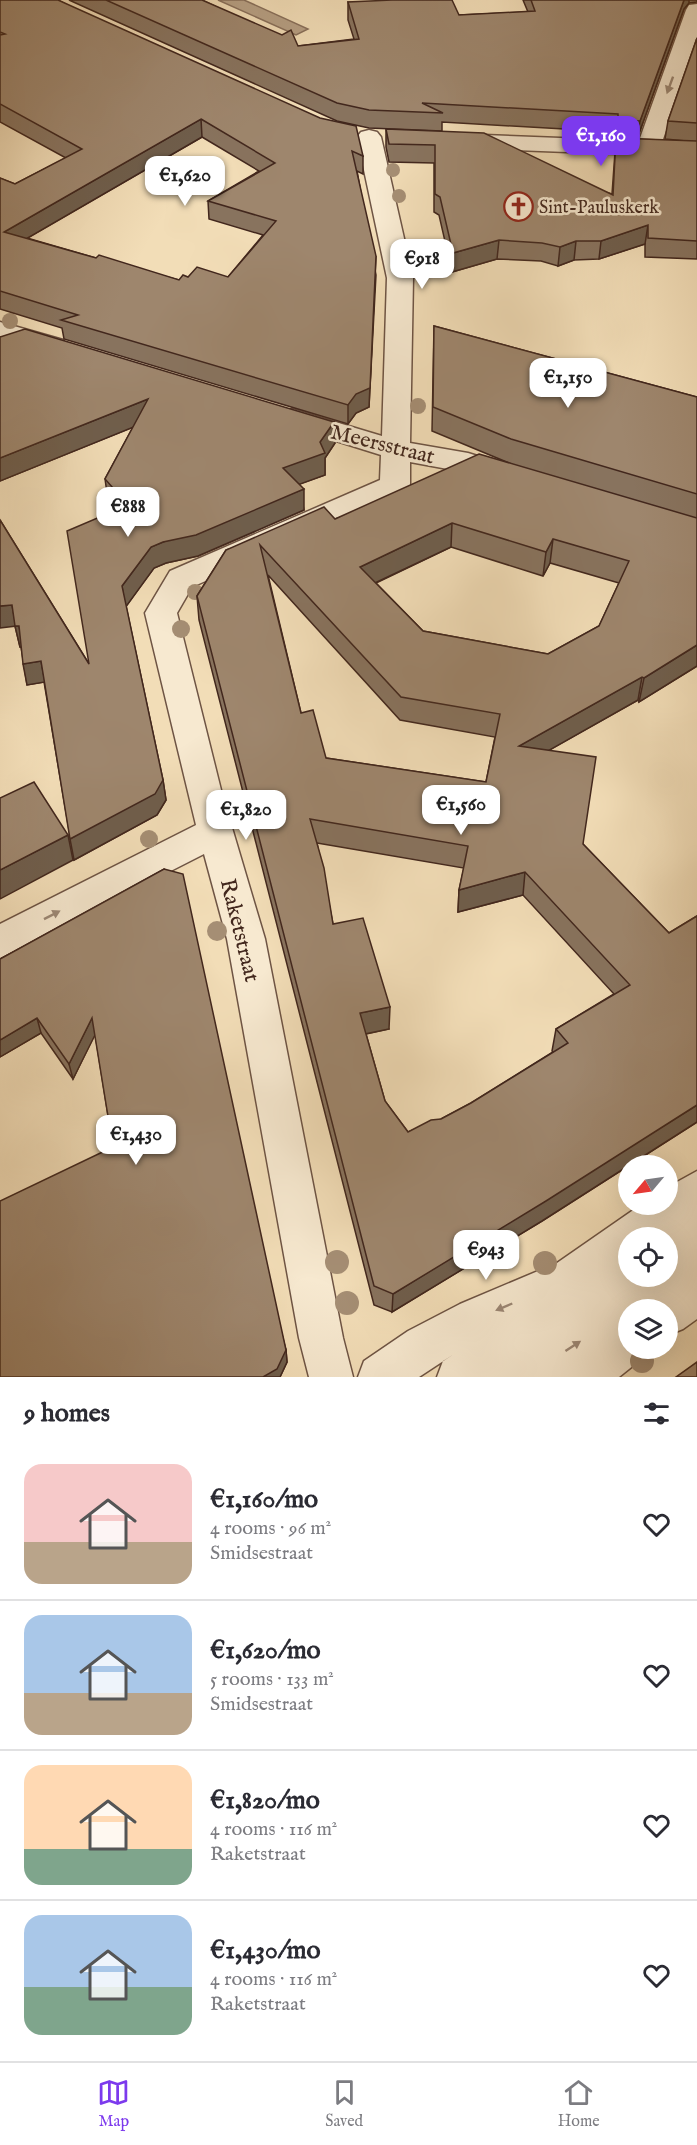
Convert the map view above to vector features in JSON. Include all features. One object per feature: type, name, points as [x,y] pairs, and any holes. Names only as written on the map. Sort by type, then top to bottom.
[{"type":"street","points":[[648,148],[697,10]]},
{"type":"street","points":[[370,136],[400,278],[397,450]]},
{"type":"street","points":[[440,140],[697,150]]},
{"type":"street","points":[[0,330],[75,352]]},
{"type":"street","name":"Meersstraat","points":[[264,410],[397,450],[468,463],[532,483]]},
{"type":"street","name":"Raketstraat","points":[[331,1377],[321,1338],[246,939],[215,832],[161,613],[181,579],[395,484],[397,450]]},
{"type":"street","points":[[0,942],[215,832]]},
{"type":"street","points":[[645,1227],[697,1190]]},
{"type":"street","points":[[678,1240],[697,1226]]},
{"type":"street","points":[[380,1377],[424,1347],[475,1319],[572,1278],[618,1246]]},
{"type":"street","points":[[646,1299],[697,1266]]},
{"type":"street","points":[[459,1377],[618,1277]]},
{"type":"street","points":[[678,1306],[697,1292]]},
{"type":"street","points":[[524,1377],[618,1317]]},
{"type":"street","points":[[584,1377],[618,1350]]},
{"type":"shaded area","points":[[218,0],[244,0],[308,29],[296,35]]},
{"type":"building","points":[[0,0],[58,0],[320,118],[356,126],[363,156],[352,151],[376,256],[370,388],[356,394],[348,405],[61,320],[78,315],[0,291],[0,178],[15,184],[82,149],[0,104],[0,35],[5,34],[0,32]],"holes":[[[201,119],[275,163],[208,201],[276,221],[228,277],[197,267],[188,277],[183,275],[179,280],[99,255],[96,258],[4,232]]]},
{"type":"building","points":[[106,0],[202,0],[282,35],[291,30],[298,46],[359,39],[348,2],[452,0],[459,15],[535,11],[531,0],[684,0],[640,121],[618,120],[618,114],[422,103],[443,113],[369,110],[337,103]]},
{"type":"building","points":[[697,38],[697,123],[668,121]]},
{"type":"building","points":[[386,129],[484,133],[613,195],[616,138],[697,141],[697,241],[648,238],[648,225],[601,241],[576,241],[560,247],[542,243],[499,240],[453,253],[440,197],[435,194],[435,145],[389,144]]},
{"type":"building","points":[[434,326],[697,397],[697,494],[511,439],[433,407]]},
{"type":"building","points":[[25,329],[334,422],[320,442],[325,453],[283,468],[304,489],[196,535],[151,547],[122,586],[163,780],[155,794],[70,839],[41,661],[23,664],[19,626],[15,626],[12,605],[0,606],[0,520],[89,664],[67,531],[128,505],[105,479],[148,399],[0,458],[0,337]]},
{"type":"building","points":[[479,454],[697,518],[697,645],[644,678],[642,677],[519,746],[596,757],[583,844],[669,933],[697,916],[697,1105],[546,1201],[393,1294],[374,1286],[197,596],[226,550],[324,507],[335,519]],"holes":[[[452,523],[546,552],[553,539],[629,561],[599,626],[548,654],[423,631],[360,567]],[[260,545],[401,697],[500,714],[486,782],[326,758],[313,710],[301,713]],[[310,819],[468,846],[459,890],[525,872],[630,985],[556,1029],[568,1043],[471,1103],[441,1119],[431,1120],[408,1132],[385,1101],[360,1013],[390,1007],[363,918],[333,924],[324,868]]]},
{"type":"building","points":[[34,782],[68,835],[0,870],[0,798]]},
{"type":"building","points":[[164,869],[183,874],[286,1350],[277,1369],[263,1377],[0,1377],[0,1201],[113,1147],[92,1018],[69,1064],[37,1018],[0,1040],[0,959]]},
{"type":"building","points":[[697,1362],[697,1377],[676,1377]]},
{"type":"place","name":"Sint-Pauluskerk","points":[[518,207]]}]
